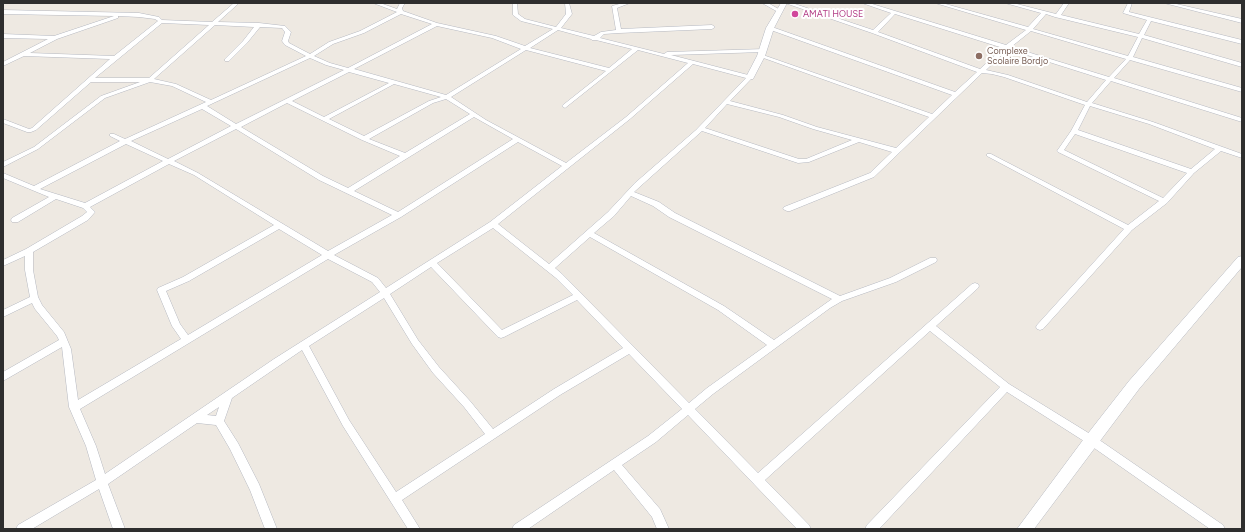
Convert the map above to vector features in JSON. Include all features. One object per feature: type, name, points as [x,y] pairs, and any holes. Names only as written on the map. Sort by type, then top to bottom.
[{"type":"street","points":[[3,165],[36,148],[103,97],[150,80],[237,3]]},
{"type":"street","points":[[375,3],[436,24],[494,37],[527,49],[610,70]]},
{"type":"street","points":[[401,12],[399,8],[403,3]]},
{"type":"street","points":[[515,3],[518,18],[594,39],[750,77]]},
{"type":"street","points":[[364,139],[431,102],[447,97],[527,49],[557,29],[569,14],[567,3]]},
{"type":"street","points":[[620,31],[614,7],[628,3]]},
{"type":"street","points":[[764,3],[780,11]]},
{"type":"street","points":[[550,268],[590,234],[649,174],[700,128],[750,77],[762,53],[770,28],[784,3]]},
{"type":"street","points":[[787,3],[874,32],[980,71],[992,72],[1006,76],[1088,104],[1151,123],[1242,156]]},
{"type":"street","points":[[864,3],[1008,46],[1242,120]]},
{"type":"street","points":[[939,3],[1242,90]]},
{"type":"street","points":[[1007,3],[1140,36],[1242,66]]},
{"type":"street","points":[[1057,16],[1067,3]]},
{"type":"street","points":[[1130,3],[1126,12],[1242,42]]},
{"type":"street","points":[[1166,3],[1189,5],[1242,21]]},
{"type":"street","points":[[3,12],[149,16],[157,18],[161,21],[214,22],[283,27],[288,32],[286,41],[287,44],[310,56],[348,70],[447,97],[516,140],[566,166]]},
{"type":"street","points":[[34,189],[126,141],[310,56],[330,43],[350,38],[401,12]]},
{"type":"street","points":[[874,32],[895,12]]},
{"type":"street","points":[[787,209],[868,178],[980,71],[1008,46],[1029,30],[1044,13]]},
{"type":"street","points":[[100,15],[110,19]]},
{"type":"street","points":[[3,64],[55,38],[121,15]]},
{"type":"street","points":[[1150,18],[1130,57],[1088,104],[1074,131],[1060,151],[1164,201]]},
{"type":"street","points":[[3,121],[32,130],[115,58],[161,21]]},
{"type":"street","points":[[86,206],[139,179],[167,162],[236,128],[436,24]]},
{"type":"street","points":[[227,60],[259,25]]},
{"type":"street","points":[[594,39],[603,33],[620,31],[712,27]]},
{"type":"street","points":[[770,28],[956,94]]},
{"type":"street","points":[[3,36],[55,38]]},
{"type":"street","points":[[565,106],[636,49]]},
{"type":"street","points":[[658,54],[762,53],[933,116]]},
{"type":"street","points":[[23,54],[115,58]]},
{"type":"street","points":[[22,529],[102,482],[304,344],[493,224],[628,118],[691,63]]},
{"type":"street","points":[[90,80],[150,80],[174,85],[211,102]]},
{"type":"street","points":[[325,119],[394,82]]},
{"type":"street","points":[[288,101],[364,139],[405,156]]},
{"type":"street","points":[[726,102],[781,116],[815,128],[898,150]]},
{"type":"street","points":[[202,106],[236,128],[321,178],[398,215]]},
{"type":"street","points":[[348,191],[473,114]]},
{"type":"street","points":[[700,128],[798,162],[807,161],[858,140]]},
{"type":"street","points":[[1074,131],[1192,172]]},
{"type":"street","points":[[112,135],[167,162],[196,174],[328,255],[374,280],[385,293],[415,342],[436,370],[467,404],[492,435]]},
{"type":"street","points":[[74,407],[186,339],[398,215],[516,140]]},
{"type":"street","points":[[1040,327],[1129,228],[1164,201],[1192,172],[1220,148]]},
{"type":"street","points":[[989,155],[1129,228]]},
{"type":"street","points":[[3,175],[55,197],[86,206],[91,210],[89,215],[29,251],[3,263]]},
{"type":"street","points":[[630,193],[656,204],[672,215],[839,299]]},
{"type":"street","points":[[15,220],[55,197]]},
{"type":"street","points":[[493,224],[550,268],[805,529]]},
{"type":"street","points":[[186,339],[176,326],[161,290],[186,279],[280,225]]},
{"type":"street","points":[[590,234],[722,308],[773,344]]},
{"type":"street","points":[[29,251],[29,270],[34,299],[41,311],[61,334],[67,349],[70,388],[74,407],[92,446],[102,482],[119,529]]},
{"type":"street","points":[[518,529],[652,439],[710,390],[773,344],[839,299],[894,280],[933,260]]},
{"type":"street","points":[[1025,529],[1134,385],[1241,262]]},
{"type":"street","points":[[432,263],[501,335],[578,296]]},
{"type":"street","points":[[758,480],[975,286]]},
{"type":"street","points":[[3,314],[34,299]]},
{"type":"street","points":[[930,326],[1006,387],[1091,440],[1216,528]]},
{"type":"street","points":[[3,377],[64,342]]},
{"type":"street","points":[[304,344],[346,423],[414,529]]},
{"type":"street","points":[[394,499],[557,392],[629,349]]},
{"type":"street","points":[[871,529],[1006,387]]},
{"type":"street","points":[[219,421],[228,396]]},
{"type":"street","points":[[194,418],[219,421]]},
{"type":"street","points":[[219,421],[234,446],[255,488],[271,529]]},
{"type":"street","points":[[615,464],[656,513],[663,529]]},
{"type":"place","name":"AMATI HOUSE","points":[[795,14]]},
{"type":"place","name":"Complexe Scolaire Bordjo","points":[[979,56]]}]
